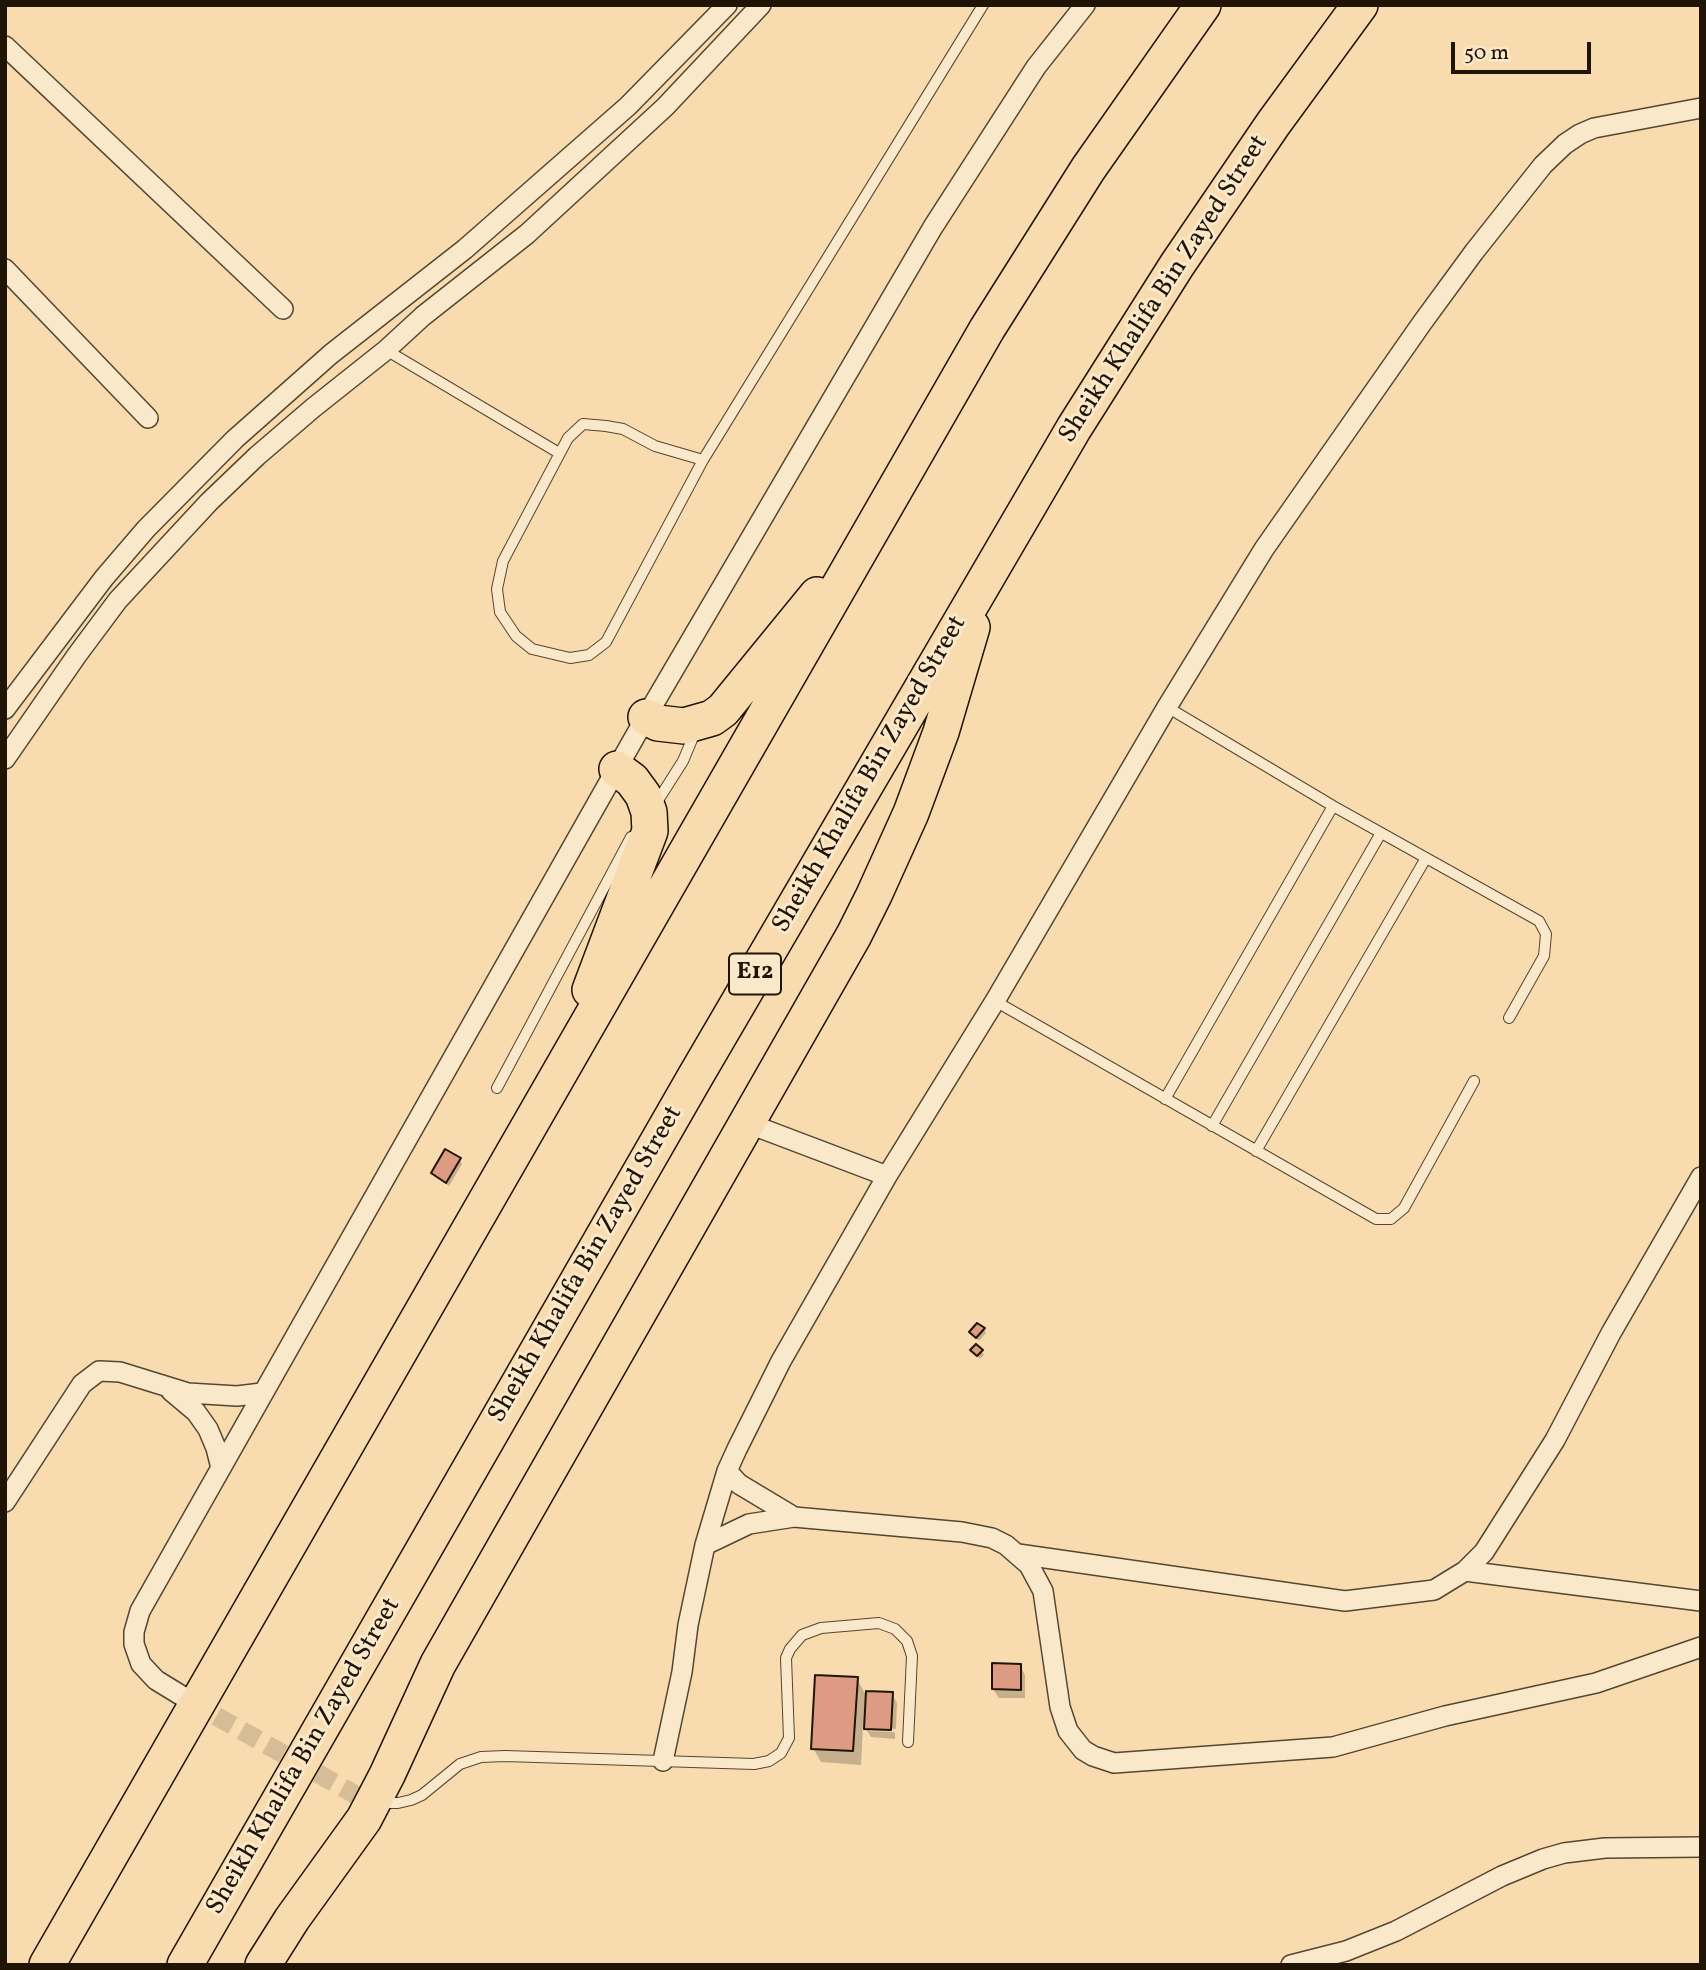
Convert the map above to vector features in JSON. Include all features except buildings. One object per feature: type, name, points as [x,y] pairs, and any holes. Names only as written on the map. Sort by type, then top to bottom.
[{"type":"highway","points":[[47,1965],[987,329],[1128,111],[1203,5]]},
{"type":"highway","name":"Sheikh Khalifa Bin Zayed Street","points":[[185,1965],[702,1065],[1082,416],[1169,277],[1273,124],[1360,5]]},
{"type":"highway","points":[[646,718],[673,726],[699,723],[712,718],[733,701],[788,629],[861,549]]},
{"type":"highway","points":[[263,1965],[299,1909],[350,1840],[438,1664],[854,935],[893,855],[941,732],[987,577]]},
{"type":"highway","points":[[573,1052],[603,953],[648,840],[649,812],[638,787],[617,769]]},
{"type":"street","points":[[5,709],[103,578],[146,529],[235,439],[331,354],[465,249],[610,122],[695,40],[727,5]]},
{"type":"street","points":[[5,759],[102,622],[167,546],[257,456],[527,234],[665,107],[761,5]]},
{"type":"street","points":[[187,1699],[148,1672],[137,1654],[134,1632],[140,1611],[646,718],[933,226],[1036,67],[1085,5]]},
{"type":"street","points":[[5,46],[283,309]]},
{"type":"street","points":[[663,1761],[705,1545],[727,1471],[781,1361],[887,1176],[1264,549],[1474,252],[1543,165],[1565,144],[1594,128],[1701,108]]},
{"type":"street","points":[[5,269],[148,418]]},
{"type":"street","points":[[747,1123],[887,1176]]},
{"type":"street","points":[[1018,1554],[1345,1601],[1434,1590],[1465,1571],[1484,1552],[1555,1440],[1701,1177]]},
{"type":"street","points":[[5,1502],[82,1384],[99,1371],[120,1372],[164,1387],[212,1396],[262,1393]]},
{"type":"street","points":[[164,1387],[196,1412],[212,1438],[221,1468]]},
{"type":"street","points":[[727,1471],[739,1484],[794,1517]]},
{"type":"street","points":[[705,1545],[749,1524],[794,1517],[978,1534],[1006,1545],[1018,1554],[1037,1577],[1043,1591],[1060,1707],[1068,1731],[1083,1750],[1114,1763],[1333,1747],[1445,1716],[1596,1683],[1701,1647]]},
{"type":"street","points":[[1465,1571],[1701,1601]]},
{"type":"street","points":[[1291,1965],[1346,1951],[1396,1931],[1502,1876],[1543,1859],[1605,1848],[1701,1847]]},
{"type":"lane","points":[[703,460],[655,446],[623,429],[583,424],[568,438],[503,561],[497,589],[500,612],[516,636],[532,649],[570,658],[589,655],[606,642],[703,460],[983,5]]},
{"type":"lane","points":[[386,350],[559,453]]},
{"type":"lane","points":[[1167,707],[1333,806],[1539,921],[1547,942],[1544,956],[1509,1018]]},
{"type":"lane","points":[[497,1088],[626,845],[683,761],[699,723]]},
{"type":"lane","points":[[1165,1099],[1333,806]]},
{"type":"lane","points":[[1212,1126],[1381,833]]},
{"type":"lane","points":[[1256,1152],[1426,858]]},
{"type":"lane","points":[[995,1000],[1376,1219],[1391,1219],[1404,1208],[1474,1081]]},
{"type":"lane","points":[[368,1800],[386,1804],[411,1800],[422,1795],[460,1764],[481,1757],[754,1764],[775,1758],[786,1746],[789,1738],[785,1667],[786,1658],[795,1641],[810,1631],[871,1623],[895,1629],[910,1648],[912,1656],[908,1742]]},
{"type":"tunnel","points":[[191,1702],[363,1799]]}]
